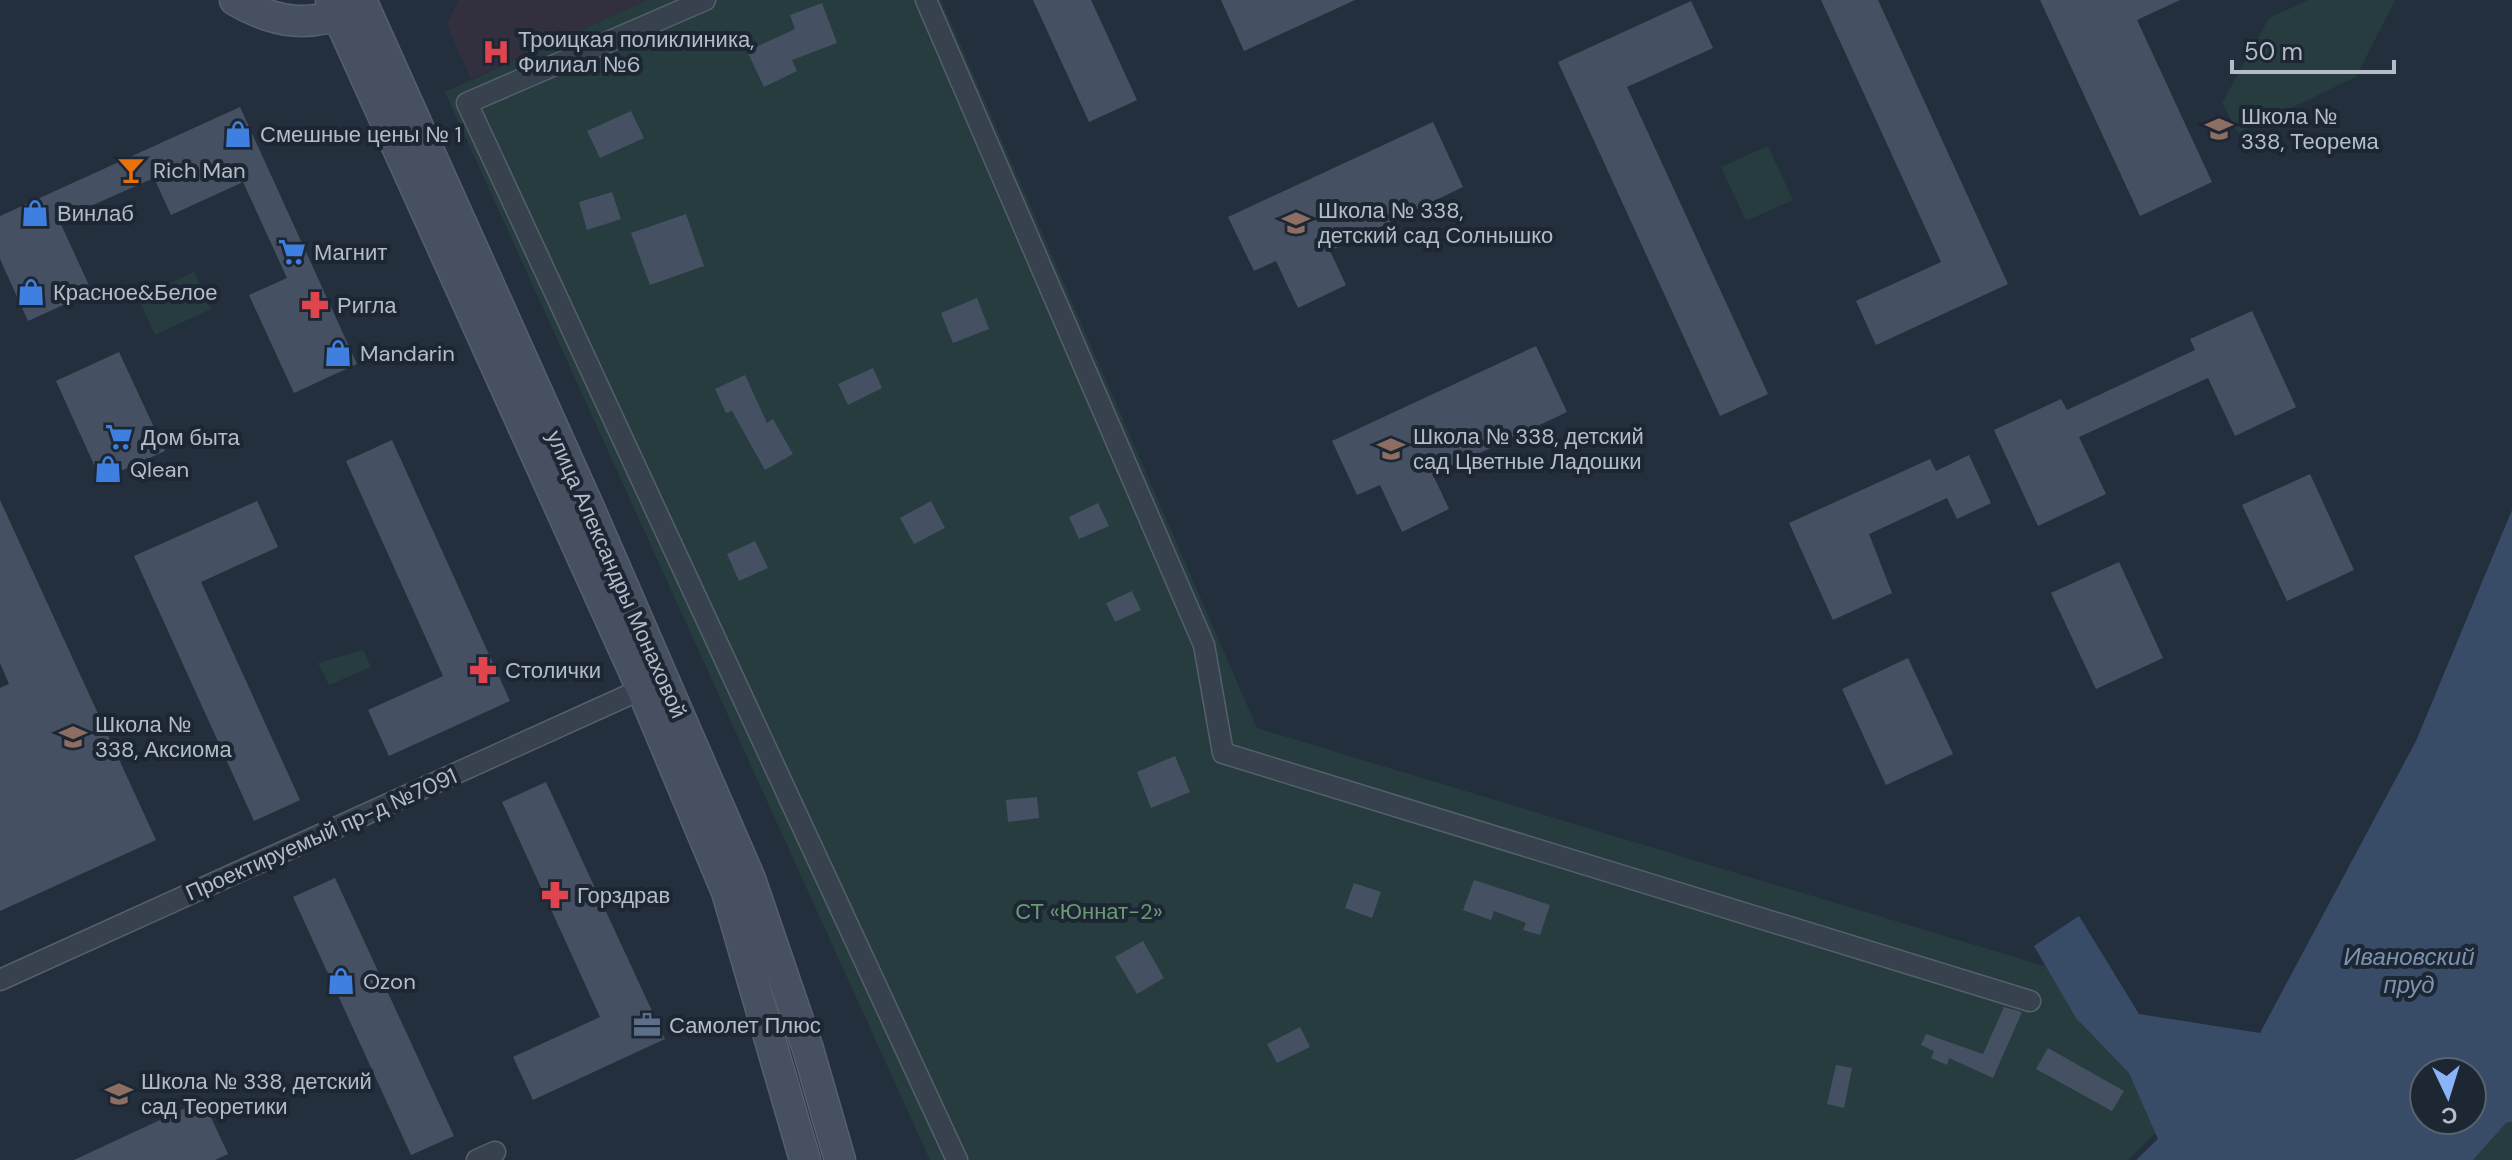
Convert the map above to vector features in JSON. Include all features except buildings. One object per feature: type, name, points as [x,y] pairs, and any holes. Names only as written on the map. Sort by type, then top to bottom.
[{"type":"main road","points":[[235,0],[260,14],[288,22],[313,23],[352,4]]},
{"type":"main road","name":"улица Александры Монаховой","points":[[352,4],[727,892],[802,1154]]},
{"type":"main road","name":"улица Александры Монаховой","points":[[352,4],[589,508],[750,879],[808,1049],[840,1160]]},
{"type":"street","points":[[705,0],[467,103],[957,1160]]},
{"type":"street","points":[[926,0],[1204,645],[1223,753],[2030,1001]]},
{"type":"street","name":"Проектируемый пр-д №7091","points":[[0,980],[642,689]]},
{"type":"shaded area","name":"Троицкая поликлиника, Филиал №6","points":[[458,0],[647,0],[471,79],[447,25]]},
{"type":"green space","name":"СТ «Юннат-2»","points":[[647,0],[941,0],[1257,728],[2054,969],[2138,1078],[2161,1128],[2128,1160],[930,1160],[445,92]]},
{"type":"green space","points":[[2308,0],[2395,0],[2356,77],[2238,133],[2222,103],[2269,18]]},
{"type":"green space","points":[[1768,146],[1793,200],[1746,221],[1721,167]]},
{"type":"green space","points":[[194,272],[211,309],[155,335],[138,298]]},
{"type":"green space","points":[[363,650],[371,667],[329,685],[318,663]]},
{"type":"green space","points":[[2507,1122],[2512,1122],[2512,1160],[2473,1160]]},
{"type":"water","name":"Ивановский пруд","points":[[2512,510],[2512,1122],[2507,1122],[2473,1160],[2136,1160],[2158,1139],[2129,1073],[2076,1018],[2034,946],[2079,916],[2139,1014],[2260,1033],[2416,741]]},
{"type":"place","name":"Троицкая поликлиника, Филиал №6","points":[[496,52]]},
{"type":"place","name":"Школа № 338, Теорема","points":[[2219,129]]},
{"type":"place","name":"Смешные цены № 1","points":[[238,134]]},
{"type":"place","name":"Rich Man","points":[[131,170]]},
{"type":"place","name":"Винлаб","points":[[35,213]]},
{"type":"place","name":"Школа № 338, детский сад Солнышко","points":[[1296,223]]},
{"type":"place","name":"Магнит","points":[[292,252]]},
{"type":"place","name":"Красное&Белое","points":[[31,292]]},
{"type":"place","name":"Ригла","points":[[315,305]]},
{"type":"place","name":"Mandarin","points":[[338,353]]},
{"type":"place","name":"Дом быта","points":[[119,437]]},
{"type":"place","name":"Школа № 338, детский сад Цветные Ладошки","points":[[1391,449]]},
{"type":"place","name":"Qlean","points":[[108,469]]},
{"type":"place","name":"Столички","points":[[483,670]]},
{"type":"place","name":"Школа № 338, Аксиома","points":[[73,737]]},
{"type":"place","name":"Горздрав","points":[[555,895]]},
{"type":"place","name":"Ozon","points":[[341,981]]},
{"type":"place","name":"Самолет Плюс","points":[[647,1025]]},
{"type":"place","name":"Школа № 338, детский сад Теоретики","points":[[119,1094]]}]
